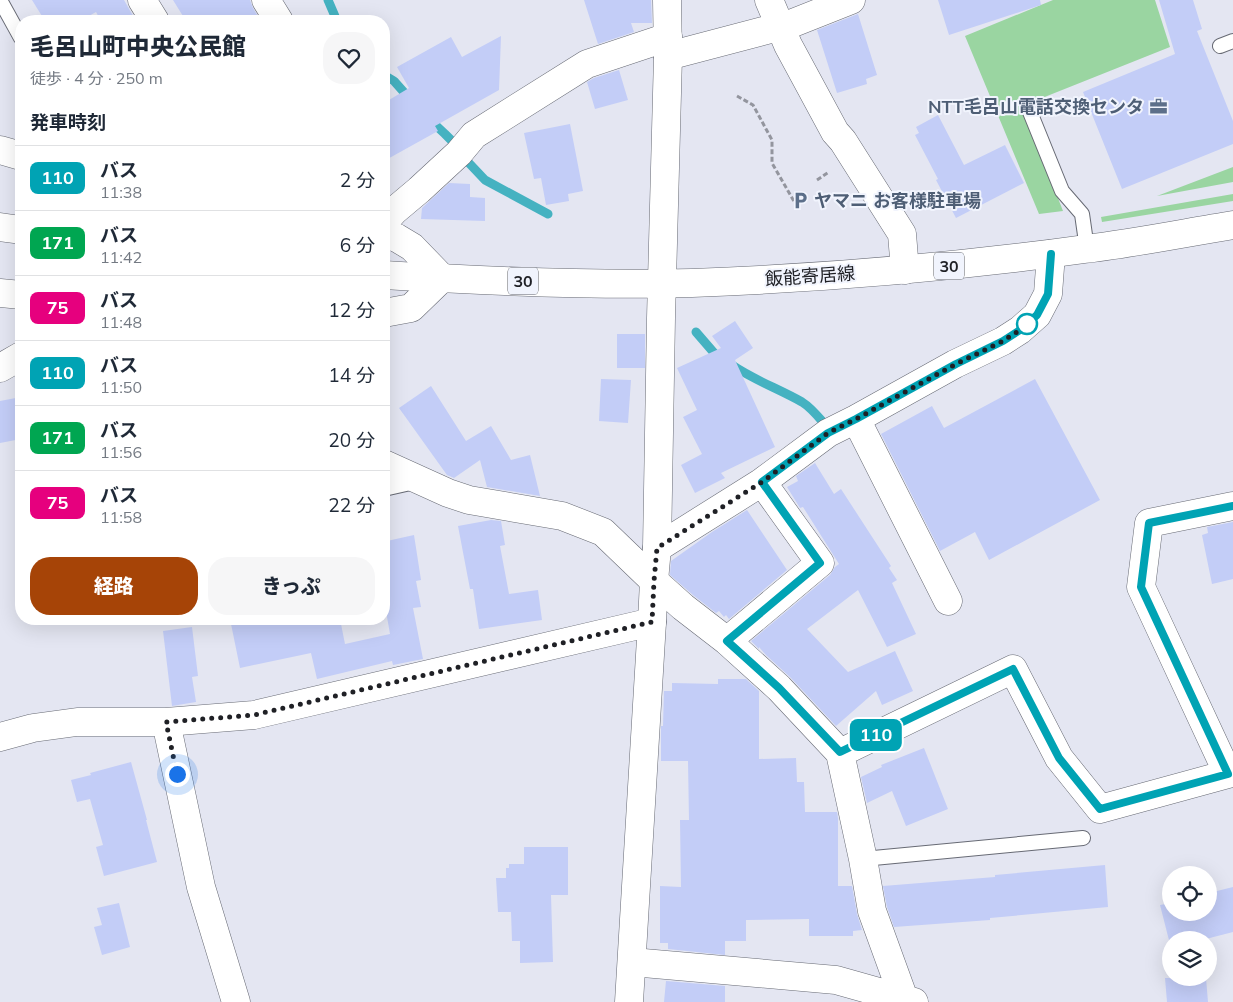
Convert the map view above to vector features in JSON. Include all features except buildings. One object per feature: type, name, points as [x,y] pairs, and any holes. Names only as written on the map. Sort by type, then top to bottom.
[{"type":"street","points":[[142,0],[151,15]]},
{"type":"street","points":[[266,0],[275,15]]},
{"type":"street","points":[[629,1002],[657,548],[668,47],[667,0]]},
{"type":"street","points":[[769,0],[779,27],[835,132],[843,141],[902,234],[905,270]]},
{"type":"street","points":[[390,213],[419,190],[459,153],[474,135],[587,64],[779,27],[851,0]]},
{"type":"street","points":[[0,150],[15,154]]},
{"type":"street","points":[[390,224],[397,238],[412,247],[442,278],[411,308],[390,312]]},
{"type":"street","name":"飯能寄居線","points":[[390,275],[560,282],[691,283],[766,279],[978,263],[1087,249],[1233,224]]},
{"type":"street","points":[[0,226],[15,229]]},
{"type":"street","points":[[657,548],[762,482],[828,433],[956,364],[1003,341],[1026,325],[1037,315],[1048,294],[1051,254]]},
{"type":"street","points":[[0,293],[15,294]]},
{"type":"street","points":[[0,368],[15,359]]},
{"type":"street","points":[[856,419],[948,602]]},
{"type":"street","points":[[390,467],[448,493],[469,500],[562,516],[603,532],[683,607],[727,641],[779,688],[840,752],[863,858],[872,911],[907,1001]]},
{"type":"street","points":[[727,641],[820,563],[762,482]]},
{"type":"street","points":[[840,752],[1013,669],[1059,758],[1100,809],[1228,774],[1141,587],[1149,523],[1233,506]]},
{"type":"street","points":[[0,737],[33,728],[77,722],[166,722],[254,715],[652,622]]},
{"type":"street","points":[[166,722],[201,887],[236,1002]]},
{"type":"street","points":[[632,962],[836,980],[907,1001]]},
{"type":"lane","points":[[0,0],[15,27]]},
{"type":"lane","points":[[1030,112],[1062,191],[1082,214],[1087,249]]},
{"type":"lane","points":[[390,488],[420,481]]},
{"type":"lane","points":[[863,858],[1083,838]]},
{"type":"path","points":[[737,96],[753,104],[772,140],[772,163],[795,202]]},
{"type":"green space","points":[[1053,0],[1155,0],[1170,47],[1022,106],[1063,211],[1039,214],[965,36]]},
{"type":"green space","points":[[1233,167],[1233,182],[1157,196]]},
{"type":"green space","points":[[1233,194],[1233,201],[1102,222],[1101,217]]},
{"type":"waterway","points":[[328,0],[334,15]]},
{"type":"waterway","points":[[390,79],[410,99]]},
{"type":"waterway","points":[[428,118],[451,140]]},
{"type":"waterway","points":[[468,162],[485,180],[548,214]]},
{"type":"waterway","points":[[696,332],[715,354],[721,358]]},
{"type":"waterway","points":[[732,365],[802,402],[822,421]]},
{"type":"bus line","name":"110","points":[[1051,254],[1048,294],[1037,315],[1020,330],[1003,341],[956,364],[828,433],[762,482],[820,563],[727,641],[779,688],[840,752],[1013,669],[1059,758],[1100,809],[1228,774],[1141,587],[1149,523],[1233,506]]},
{"type":"place","name":"NTT毛呂山電話交換センタ","points":[[1158,106]]},
{"type":"place","name":"ヤマニ お客様駐車場","points":[[800,200]]},
{"type":"route","points":[[177,774],[166,722],[254,715],[652,622],[657,548],[762,482],[828,433],[956,364],[1003,341],[1029,322],[1027,324]]}]
